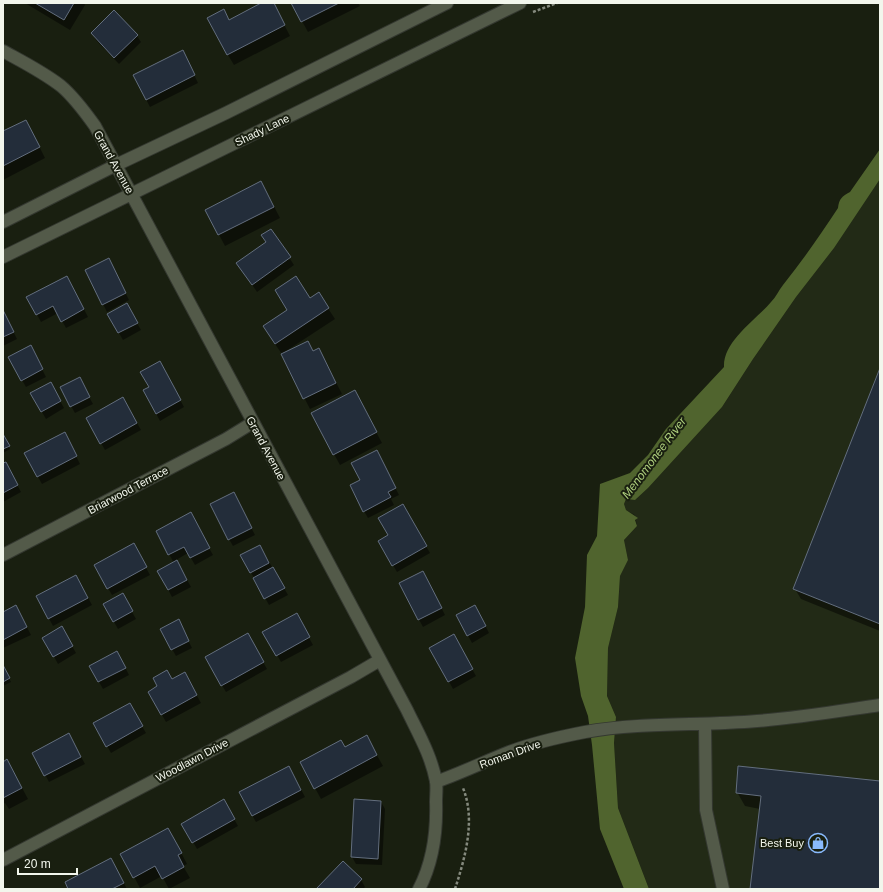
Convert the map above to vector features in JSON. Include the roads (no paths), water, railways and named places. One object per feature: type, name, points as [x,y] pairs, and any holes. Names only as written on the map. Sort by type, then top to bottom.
[{"type":"street","points":[[3,222],[116,165],[233,110],[447,3]]},
{"type":"street","name":"Shady Lane","points":[[3,257],[520,3]]},
{"type":"street","name":"Grand Avenue","points":[[3,51],[39,71],[62,87],[88,117],[132,194],[252,423],[426,748],[436,782],[437,810],[433,853],[426,875],[419,889]]},
{"type":"street","name":"Briarwood Terrace","points":[[3,555],[226,439],[252,423]]},
{"type":"street","name":"Woodlawn Drive","points":[[3,860],[344,681],[380,660]]},
{"type":"street","name":"Roman Drive","points":[[436,782],[509,752],[536,743],[585,732],[675,724],[758,721],[880,706]]},
{"type":"street","points":[[705,724],[706,810],[723,889]]},
{"type":"water","name":"Menomonee River","points":[[880,149],[880,179],[834,248],[796,297],[753,359],[722,407],[648,488],[635,500],[626,499],[624,504],[626,510],[638,518],[635,520],[637,526],[624,540],[628,560],[620,576],[618,607],[608,648],[607,696],[616,717],[614,743],[618,808],[649,889],[624,889],[600,829],[588,716],[581,696],[575,658],[585,607],[587,555],[597,536],[600,484],[630,473],[648,455],[666,429],[724,367],[725,357],[734,340],[774,298],[805,257],[838,208],[841,198],[850,192]]},
{"type":"place","name":"Best Buy","points":[[818,843]]}]
